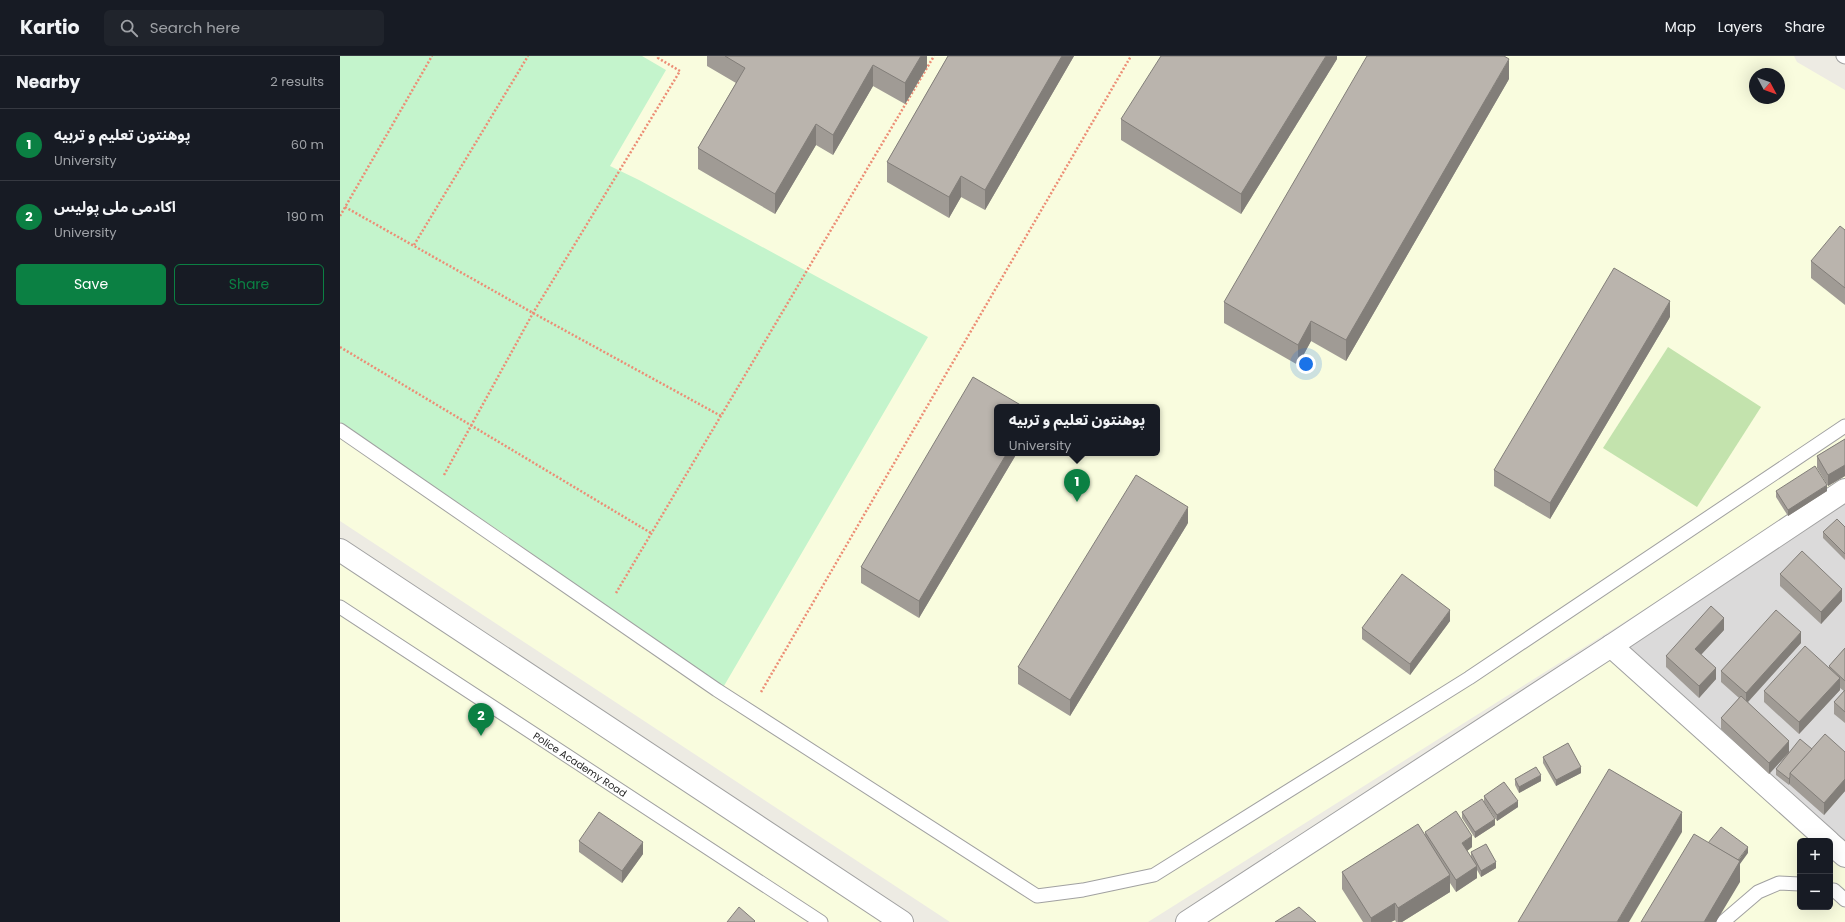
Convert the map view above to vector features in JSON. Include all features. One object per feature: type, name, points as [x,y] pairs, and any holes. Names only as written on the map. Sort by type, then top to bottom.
[{"type":"street","points":[[1187,922],[1611,646],[1845,490]]},
{"type":"street","points":[[340,550],[902,922]]},
{"type":"street","points":[[1611,646],[1825,838]]},
{"type":"street","points":[[1833,846],[1845,856]]},
{"type":"lane","points":[[340,430],[750,711],[1037,896],[1083,890],[1154,875],[1469,678],[1845,426]]},
{"type":"lane","name":"Police Academy Road","points":[[340,607],[821,922]]},
{"type":"lane","points":[[1723,922],[1758,892],[1779,883],[1797,884]]},
{"type":"lane","points":[[1833,890],[1845,900]]},
{"type":"path","points":[[340,216],[432,56]]},
{"type":"path","points":[[414,245],[528,56]]},
{"type":"path","points":[[605,612],[934,56]]},
{"type":"path","points":[[750,711],[1131,56]]},
{"type":"path","points":[[433,494],[533,314],[680,72],[657,57]]},
{"type":"path","points":[[345,207],[533,314],[721,416]]},
{"type":"path","points":[[340,346],[472,424],[651,534]]},
{"type":"shaded area","points":[[340,56],[1794,56],[1797,62],[1845,90],[1845,483],[1148,922],[950,922],[340,521]]},
{"type":"shaded area","points":[[1845,503],[1845,856],[1833,845],[1833,838],[1825,838],[1611,646]]},
{"type":"shaded area","points":[[340,550],[902,922],[340,922]]},
{"type":"shaded area","points":[[1611,646],[1825,838],[1797,838],[1797,910],[1833,910],[1833,846],[1845,856],[1845,922],[1187,922]]},
{"type":"green space","points":[[340,56],[642,56],[666,70],[610,166],[639,180],[928,337],[721,691],[527,550],[340,422]]},
{"type":"green space","points":[[1668,347],[1761,407],[1697,507],[1603,448]]},
{"type":"building","points":[[725,56],[921,56],[905,83],[873,65],[833,135],[816,124],[775,194],[698,148],[745,68]]},
{"type":"building","points":[[948,56],[1062,56],[985,190],[961,176],[949,197],[887,162]]},
{"type":"building","points":[[1161,56],[1326,56],[1241,194],[1121,119]]},
{"type":"building","points":[[1367,56],[1504,56],[1509,59],[1346,340],[1311,321],[1298,345],[1224,302]]},
{"type":"building","points":[[1840,226],[1845,230],[1845,288],[1811,261]]},
{"type":"building","points":[[1614,268],[1670,301],[1550,503],[1494,470]]},
{"type":"building","points":[[973,377],[1019,404],[994,404],[994,456],[1005,456],[919,601],[861,567]]},
{"type":"building","points":[[1845,439],[1845,465],[1828,475],[1817,456]]},
{"type":"building","points":[[1815,466],[1827,485],[1788,510],[1776,491]]},
{"type":"building","points":[[1136,475],[1188,507],[1070,700],[1018,667]]},
{"type":"building","points":[[1837,519],[1845,527],[1845,554],[1823,532]]},
{"type":"building","points":[[1802,551],[1842,589],[1821,612],[1780,574]]},
{"type":"building","points":[[1402,574],[1450,610],[1410,664],[1362,628]]},
{"type":"building","points":[[1711,606],[1724,618],[1695,649],[1716,668],[1699,686],[1666,656]]},
{"type":"building","points":[[1776,610],[1801,632],[1746,693],[1721,671]]},
{"type":"building","points":[[1805,646],[1840,678],[1799,722],[1764,691]]},
{"type":"building","points":[[1845,648],[1845,681],[1829,666]]},
{"type":"building","points":[[1845,690],[1845,712],[1834,702]]},
{"type":"building","points":[[1741,696],[1789,741],[1769,763],[1721,718]]},
{"type":"building","points":[[1825,734],[1845,752],[1845,779],[1824,803],[1790,773]]},
{"type":"building","points":[[1800,739],[1812,749],[1790,773],[1789,779],[1776,769]]},
{"type":"building","points":[[1568,743],[1581,767],[1556,780],[1543,757]]},
{"type":"building","points":[[1536,767],[1541,775],[1519,787],[1515,779]]},
{"type":"building","points":[[1609,769],[1682,812],[1617,922],[1518,922]]},
{"type":"building","points":[[1504,782],[1518,801],[1497,815],[1484,796]]},
{"type":"building","points":[[1482,799],[1495,819],[1475,832],[1462,812]]},
{"type":"building","points":[[1456,811],[1472,836],[1462,843],[1477,866],[1456,880],[1425,832]]},
{"type":"building","points":[[599,812],[643,842],[622,871],[579,841]]},
{"type":"building","points":[[1418,824],[1450,875],[1398,908],[1395,903],[1371,918],[1342,872]]},
{"type":"building","points":[[1721,827],[1748,847],[1738,860],[1708,843]]},
{"type":"building","points":[[1694,834],[1740,861],[1704,922],[1641,922]]},
{"type":"building","points":[[1486,844],[1496,862],[1481,871],[1471,852]]},
{"type":"building","points":[[739,907],[755,921],[727,922]]},
{"type":"building","points":[[1299,907],[1316,922],[1275,922]]},
{"type":"place","name":"پوهنتون تعلیم و تربیه","points":[[1077,502]]},
{"type":"place","name":"اکادمی ملی پولیس","points":[[481,736]]}]
